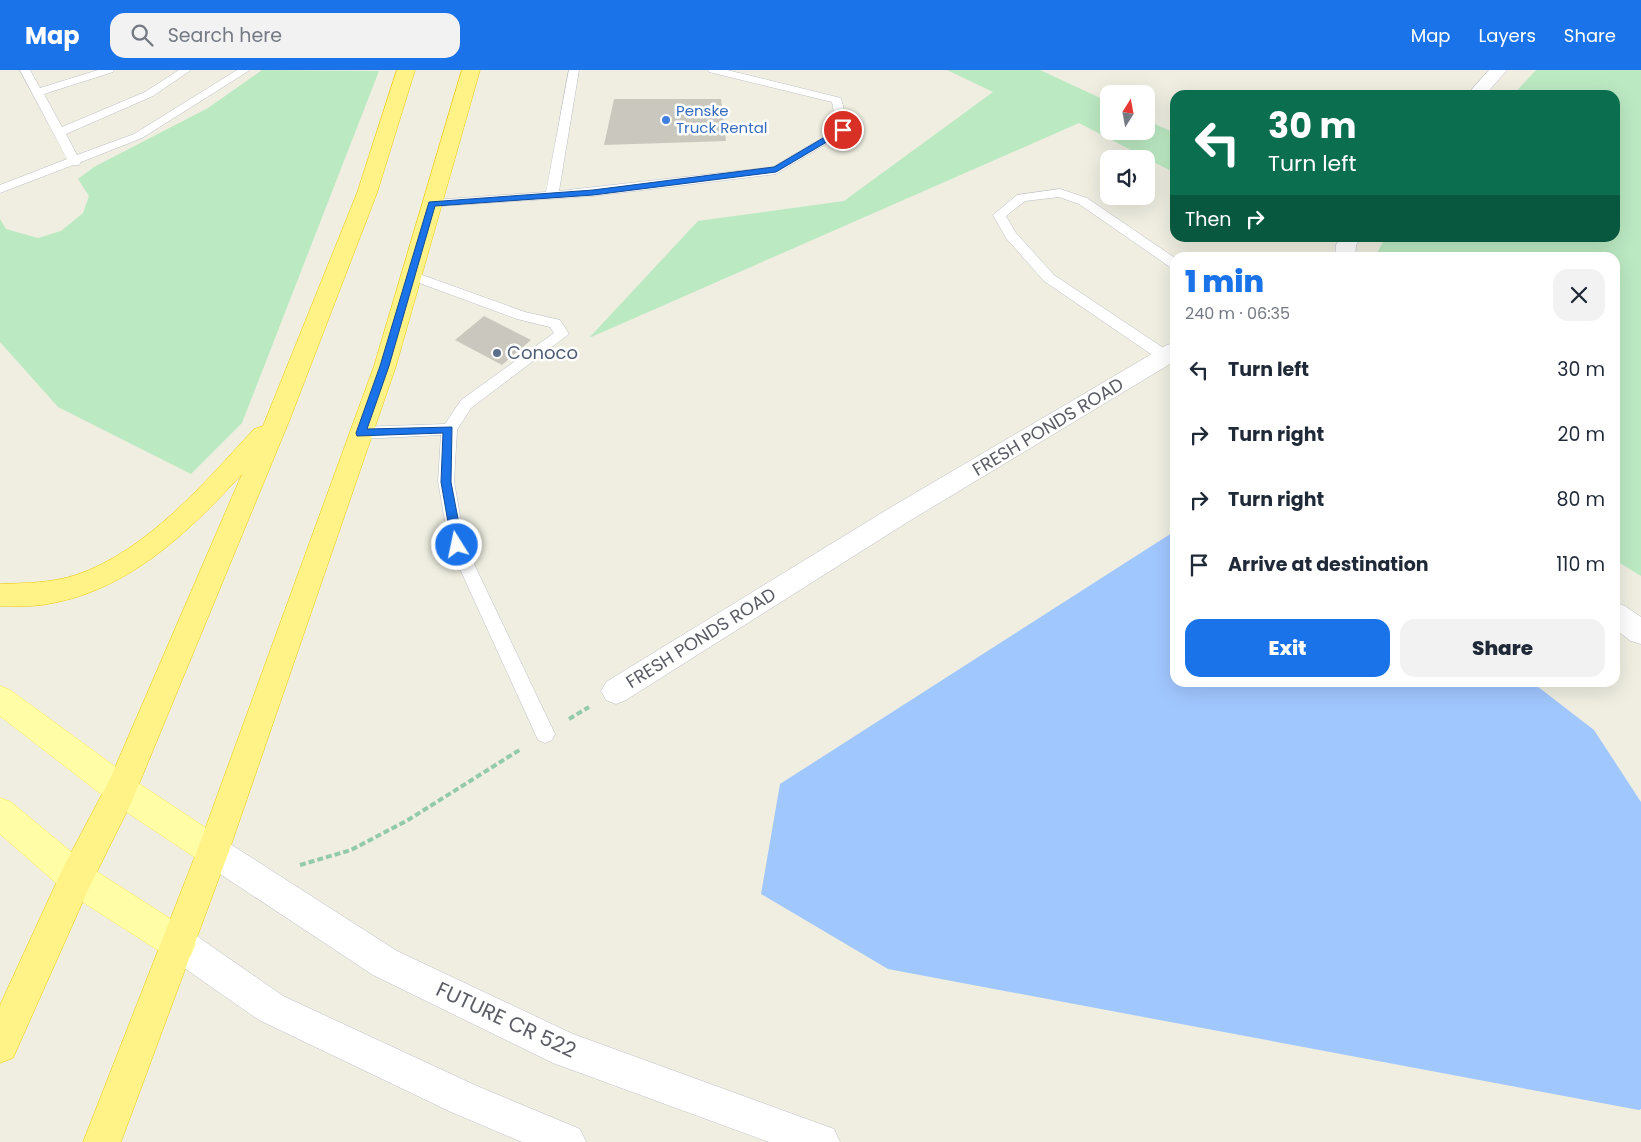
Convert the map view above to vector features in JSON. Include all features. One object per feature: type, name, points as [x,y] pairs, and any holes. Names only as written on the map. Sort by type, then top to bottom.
[{"type":"highway","points":[[0,1045],[76,878],[121,790],[278,419],[367,193],[406,70]]},
{"type":"highway","points":[[102,1142],[213,851],[384,366],[471,70]]},
{"type":"highway","points":[[0,595],[58,593],[93,581],[128,564],[167,533],[226,476],[278,419]]},
{"type":"main road","points":[[0,699],[121,790],[213,851]]},
{"type":"main road","points":[[0,813],[76,878],[179,944]]},
{"type":"street","points":[[1480,90],[1498,70]]},
{"type":"street","name":"FRESH PONDS ROAD","points":[[616,691],[897,516],[1170,355]]},
{"type":"street","points":[[1620,617],[1641,632]]},
{"type":"street","name":"FUTURE CR 522","points":[[213,851],[385,963],[566,1050],[821,1142]]},
{"type":"street","points":[[179,944],[271,1008],[464,1099],[567,1142]]},
{"type":"lane","points":[[25,70],[75,162]]},
{"type":"lane","points":[[36,93],[109,70]]},
{"type":"lane","points":[[59,133],[149,94],[186,70]]},
{"type":"lane","points":[[0,188],[75,162],[138,136],[246,70]]},
{"type":"lane","points":[[552,196],[574,70]]},
{"type":"lane","points":[[432,204],[593,192],[776,170],[843,130],[837,100],[713,70]]},
{"type":"lane","points":[[1170,261],[1083,201],[1060,193],[1021,198],[999,215],[1011,235],[1049,278],[1170,353]]},
{"type":"lane","points":[[411,275],[522,316],[555,323],[562,334],[466,404],[449,429],[446,482],[457,545],[545,734]]},
{"type":"lane","points":[[360,433],[449,429]]},
{"type":"path","name":"FRESH PONDS ROAD","points":[[299,865],[351,850],[408,820],[616,691]]},
{"type":"green space","points":[[262,70],[379,71],[242,423],[191,474],[58,407],[0,342],[0,219],[6,229],[38,238],[61,231],[83,213],[89,196],[78,179],[94,167],[208,108]]},
{"type":"green space","points":[[947,70],[1040,70],[1100,98],[1100,134],[1079,123],[589,338],[698,221],[844,201],[993,92]]},
{"type":"green space","points":[[1536,70],[1641,70],[1641,576],[1620,563],[1620,252],[1378,252],[1383,242],[1620,242],[1620,90],[1518,90]]},
{"type":"green space","points":[[1155,124],[1170,131],[1170,170],[1155,163],[1155,150],[1131,150],[1112,140],[1155,140]]},
{"type":"water","points":[[1170,534],[1170,687],[1538,687],[1594,730],[1641,802],[1641,1109],[888,969],[761,894],[780,784]]},
{"type":"building","name":"Penske Truck Rental","points":[[614,99],[721,99],[726,141],[604,145]]},
{"type":"building","name":"Conoco","points":[[484,316],[531,340],[502,365],[455,340]]},
{"type":"place","name":"Penske Truck Rental","points":[[666,120]]},
{"type":"place","name":"Conoco","points":[[497,353]]},
{"type":"route","points":[[457,545],[446,482],[449,429],[360,433],[384,366],[432,204],[593,192],[776,170],[843,130]]}]
